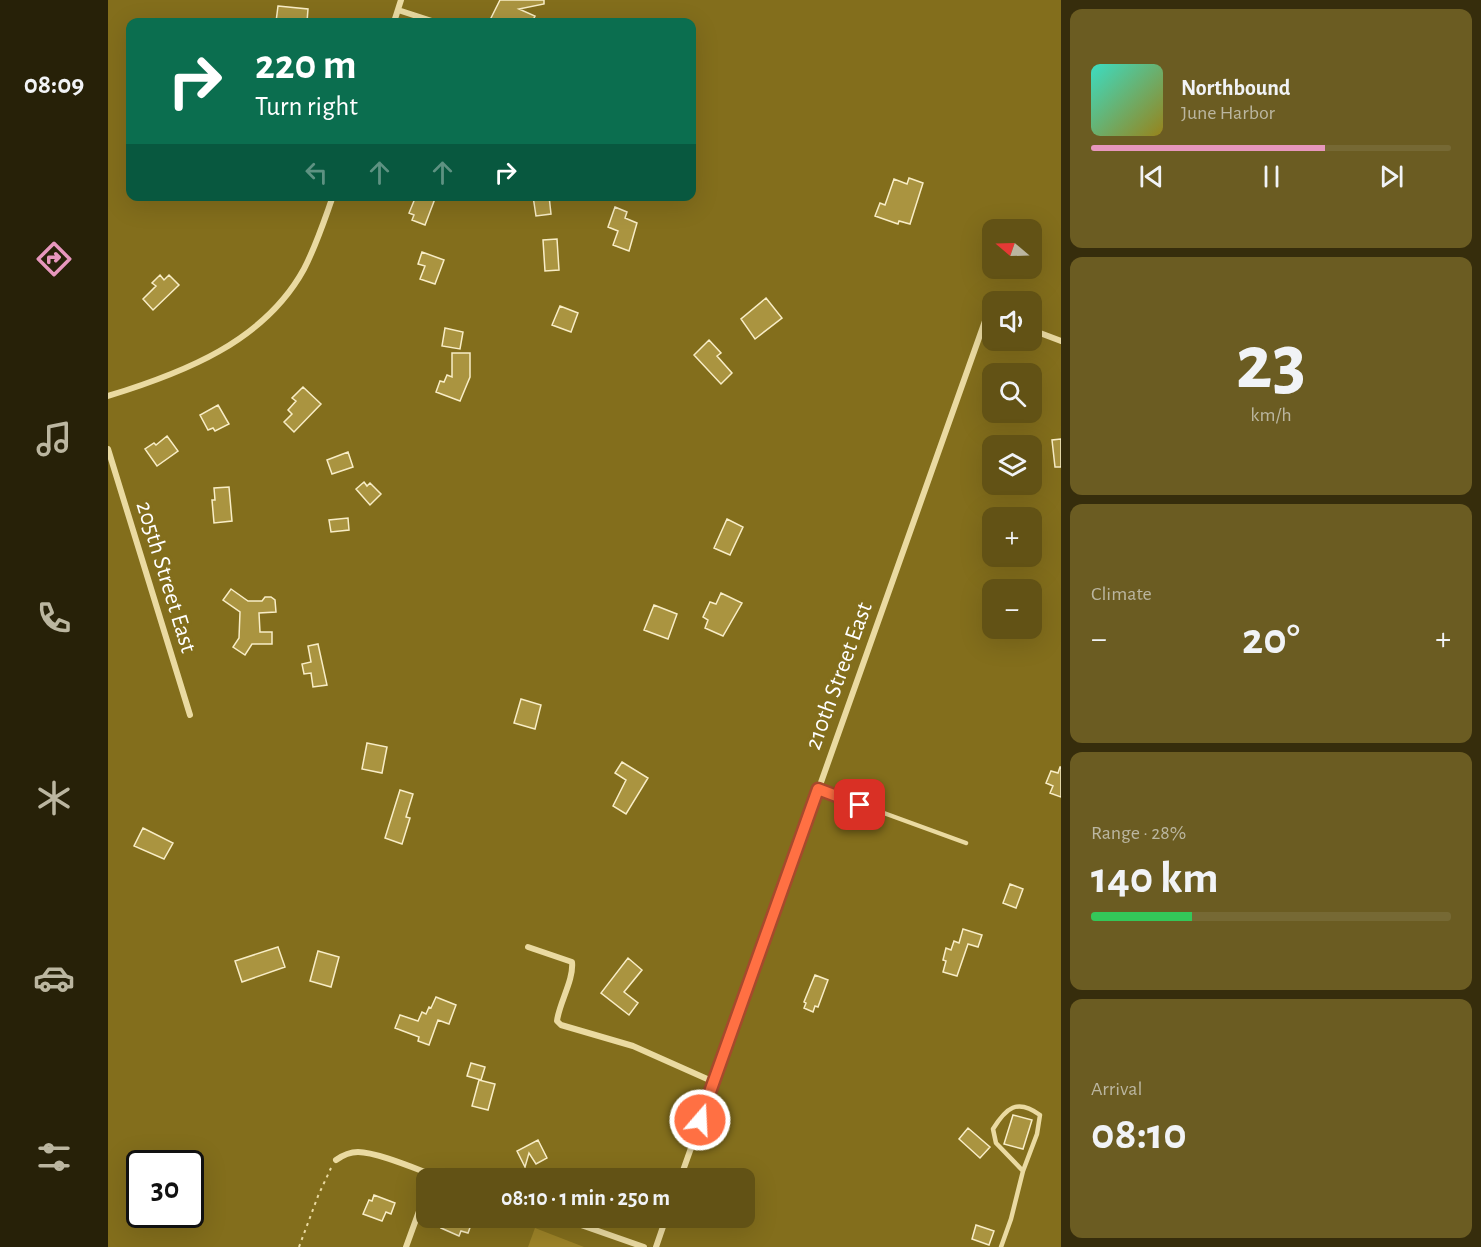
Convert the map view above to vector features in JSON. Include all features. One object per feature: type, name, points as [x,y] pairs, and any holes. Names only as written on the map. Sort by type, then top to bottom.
[{"type":"street","points":[[395,18],[401,0]]},
{"type":"street","points":[[398,10],[423,18]]},
{"type":"street","points":[[108,396],[176,373],[220,351],[266,317],[289,292],[304,268],[331,201]]},
{"type":"street","name":"210th Street East","points":[[684,1168],[982,329]]},
{"type":"street","points":[[1042,333],[1061,340]]},
{"type":"street","name":"205th Street East","points":[[108,449],[190,715]]},
{"type":"street","points":[[528,946],[572,963],[571,975],[558,1014],[557,1021],[561,1025],[633,1046],[714,1082]]},
{"type":"street","points":[[336,1160],[345,1154],[370,1153],[416,1171]]},
{"type":"street","points":[[406,1247],[416,1220]]},
{"type":"street","points":[[590,1228],[644,1247]]},
{"type":"street","points":[[656,1247],[663,1228]]},
{"type":"lane","points":[[818,789],[966,843]]},
{"type":"lane","points":[[1001,1247],[1011,1219],[1023,1171],[1037,1134],[1040,1115],[1030,1108],[1013,1107],[1002,1114],[993,1129],[996,1143],[1023,1171]]},
{"type":"path","points":[[299,1247],[321,1187],[336,1160]]},
{"type":"shaded area","points":[[535,1228],[584,1247],[528,1247]]},
{"type":"building","points":[[500,0],[544,0],[544,4],[519,9],[535,16],[534,18],[491,18]]},
{"type":"building","points":[[278,6],[308,9],[307,18],[276,18]]},
{"type":"building","points":[[909,178],[923,183],[910,224],[899,221],[898,224],[875,216],[880,203],[885,205],[894,179],[907,184]]},
{"type":"building","points":[[414,201],[434,201],[425,225],[412,220],[414,215],[409,213]]},
{"type":"building","points":[[534,201],[550,201],[551,214],[536,216]]},
{"type":"building","points":[[615,207],[627,212],[625,218],[637,223],[629,251],[613,245],[618,231],[608,227]]},
{"type":"building","points":[[557,239],[559,270],[545,271],[543,240]]},
{"type":"building","points":[[422,252],[444,260],[435,284],[420,279],[425,266],[418,264]]},
{"type":"building","points":[[160,275],[164,280],[169,275],[179,285],[153,310],[143,299],[156,286],[152,283]]},
{"type":"building","points":[[766,298],[782,318],[755,339],[741,319]]},
{"type":"building","points":[[560,306],[578,313],[571,332],[552,325]]},
{"type":"building","points":[[445,328],[463,332],[460,349],[442,346]]},
{"type":"building","points":[[709,340],[721,353],[717,356],[732,373],[721,384],[694,355]]},
{"type":"building","points":[[452,353],[470,353],[470,377],[460,401],[436,392],[440,381],[444,382],[447,375],[452,377]]},
{"type":"building","points":[[303,387],[321,404],[294,432],[284,422],[292,414],[288,410],[296,401],[292,398]]},
{"type":"building","points":[[218,405],[229,424],[215,431],[213,428],[208,430],[200,415]]},
{"type":"building","points":[[167,436],[178,451],[157,466],[145,449],[154,443],[156,445]]},
{"type":"building","points":[[1061,439],[1061,467],[1055,467],[1052,440]]},
{"type":"building","points":[[348,452],[353,467],[332,474],[327,460]]},
{"type":"building","points":[[364,482],[367,486],[370,483],[381,494],[370,505],[356,489]]},
{"type":"building","points":[[229,487],[232,521],[214,523],[212,500],[215,500],[214,488]]},
{"type":"building","points":[[348,518],[349,530],[331,532],[329,520]]},
{"type":"building","points":[[727,519],[743,527],[730,555],[714,548]]},
{"type":"building","points":[[231,589],[248,601],[262,601],[265,597],[275,600],[276,612],[259,613],[260,632],[272,632],[272,644],[252,644],[245,655],[233,647],[239,638],[240,612],[223,600]]},
{"type":"building","points":[[721,593],[742,603],[723,636],[705,628],[708,620],[703,617],[710,602],[716,604]]},
{"type":"building","points":[[654,605],[677,614],[668,639],[644,630]]},
{"type":"building","points":[[318,644],[327,685],[313,687],[311,673],[304,674],[302,664],[311,662],[308,646]]},
{"type":"building","points":[[521,699],[541,705],[535,729],[514,723]]},
{"type":"building","points":[[367,743],[387,747],[382,773],[362,769]]},
{"type":"building","points":[[622,762],[648,778],[626,814],[613,806],[626,780],[615,773]]},
{"type":"building","points":[[1060,767],[1061,797],[1050,793],[1053,786],[1046,783],[1051,771],[1058,773]]},
{"type":"building","points":[[400,790],[413,794],[406,817],[410,818],[402,844],[385,838]]},
{"type":"building","points":[[143,828],[173,843],[164,859],[134,846]]},
{"type":"building","points":[[1010,884],[1023,889],[1016,908],[1003,903]]},
{"type":"building","points":[[963,929],[982,935],[978,947],[968,944],[957,976],[943,972],[946,948],[951,950],[954,941],[959,943]]},
{"type":"building","points":[[278,947],[285,967],[242,982],[235,961]]},
{"type":"building","points":[[318,951],[339,957],[331,987],[310,981]]},
{"type":"building","points":[[628,958],[642,970],[624,992],[638,1003],[629,1015],[601,993]]},
{"type":"building","points":[[815,975],[828,980],[818,1007],[815,1006],[813,1012],[804,1008],[806,1003],[804,1002]]},
{"type":"building","points":[[436,997],[456,1005],[449,1024],[438,1020],[429,1045],[418,1041],[419,1037],[395,1028],[400,1015],[418,1021],[422,1012],[426,1014],[429,1007],[431,1008]]},
{"type":"building","points":[[471,1063],[485,1067],[481,1080],[467,1076]]},
{"type":"building","points":[[479,1080],[495,1084],[488,1110],[472,1106]]},
{"type":"building","points":[[1013,1115],[1032,1120],[1023,1149],[1004,1144]]},
{"type":"building","points":[[968,1128],[990,1147],[980,1158],[959,1139]]},
{"type":"building","points":[[538,1140],[547,1158],[536,1164],[529,1153],[525,1167],[517,1151]]},
{"type":"building","points":[[374,1195],[395,1203],[391,1214],[386,1212],[382,1221],[363,1214],[369,1200],[372,1201]]},
{"type":"building","points":[[976,1225],[994,1231],[989,1245],[972,1239]]},
{"type":"building","points":[[441,1228],[470,1228],[468,1233],[461,1231],[459,1236]]},
{"type":"route","points":[[700,1120],[818,789],[860,805]]}]
